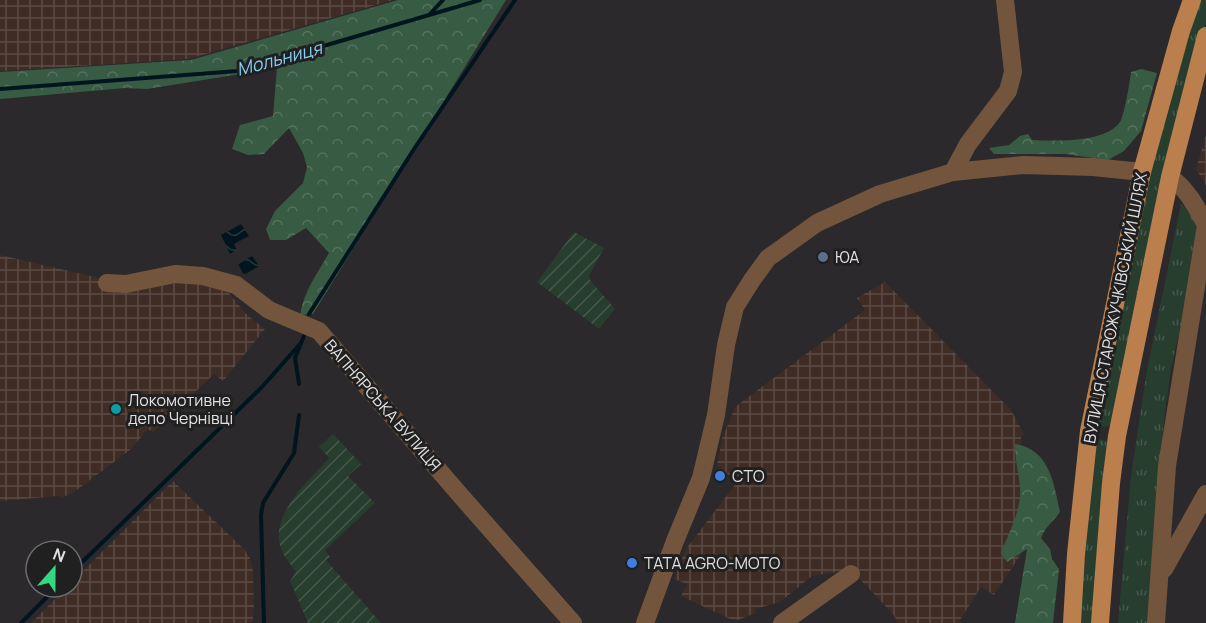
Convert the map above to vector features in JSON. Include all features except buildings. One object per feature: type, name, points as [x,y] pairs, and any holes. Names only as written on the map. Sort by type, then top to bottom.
[{"type":"main road","name":"ВУЛИЦЯ СТАРОЖУЧКІВСЬКИЙ ШЛЯХ","points":[[1072,623],[1076,554],[1089,431],[1142,172],[1192,0]]},
{"type":"main road","name":"ВУЛИЦЯ СТАРОЖУЧКІВСЬКИЙ ШЛЯХ","points":[[1100,623],[1110,483],[1117,436],[1170,177],[1206,36]]},
{"type":"main road","points":[[1089,431],[1117,436]]},
{"type":"street","points":[[953,172],[968,144],[1008,91],[1013,72],[1005,0]]},
{"type":"street","points":[[645,623],[701,478],[716,415],[726,345],[735,307],[768,258],[817,223],[880,194],[953,172],[1023,165],[1093,167],[1142,172]]},
{"type":"street","points":[[1156,623],[1167,466],[1206,225],[1194,201],[1178,182],[1170,177]]},
{"type":"street","name":"ВАПНЯРСЬКА ВУЛИЦЯ","points":[[107,283],[126,284],[175,274],[203,276],[236,285],[269,310],[319,331],[573,623]]},
{"type":"street","points":[[1160,576],[1206,494]]},
{"type":"street","points":[[782,623],[851,574]]},
{"type":"shaded area","points":[[0,0],[393,0],[189,59],[0,71]]},
{"type":"shaded area","points":[[1206,135],[1206,186],[1196,169]]},
{"type":"shaded area","points":[[0,255],[99,278],[101,287],[183,280],[223,286],[246,314],[265,329],[223,381],[214,374],[153,432],[148,429],[130,450],[74,492],[63,497],[0,501]]},
{"type":"shaded area","points":[[885,282],[1011,410],[1024,434],[1021,436],[1022,459],[1031,539],[994,595],[981,587],[958,623],[898,623],[893,614],[849,568],[812,576],[780,602],[755,609],[756,613],[738,620],[730,619],[681,596],[687,584],[674,579],[686,549],[740,478],[736,474],[733,478],[717,466],[722,439],[735,407],[865,310],[857,298]]},
{"type":"shaded area","points":[[173,481],[244,549],[250,558],[253,571],[252,623],[31,623],[55,599],[84,599],[84,570]]},
{"type":"green space","points":[[398,0],[506,0],[313,314],[300,315],[308,290],[329,253],[306,228],[286,240],[270,240],[266,229],[275,211],[303,183],[307,167],[303,153],[289,128],[264,154],[248,155],[232,149],[240,125],[273,116],[277,68],[147,89],[125,88],[0,99],[0,72],[191,60]]},
{"type":"green space","points":[[1198,0],[1206,0],[1206,23],[1164,176],[1112,425],[1104,427],[1098,424],[1149,175]]},
{"type":"green space","points":[[1141,69],[1157,73],[1141,131],[1124,151],[1108,160],[1065,154],[994,154],[989,148],[1009,145],[1020,136],[1028,134],[1032,140],[1066,140],[1104,134],[1113,129],[1122,119],[1131,72]]},
{"type":"green space","points":[[1181,204],[1187,207],[1194,218],[1197,230],[1190,284],[1171,369],[1163,428],[1151,623],[1118,623],[1131,476],[1147,370]]},
{"type":"green space","points":[[574,232],[604,248],[589,276],[615,309],[599,329],[537,282]]},
{"type":"green space","points":[[333,434],[361,464],[348,476],[375,503],[325,550],[330,557],[326,560],[381,623],[308,623],[290,581],[296,572],[284,556],[279,540],[284,514],[300,489],[329,458],[319,447]]},
{"type":"green space","points":[[1098,439],[1108,444],[1094,623],[1078,623],[1094,441]]},
{"type":"green space","points":[[1015,444],[1027,447],[1043,460],[1052,479],[1058,501],[1060,512],[1041,538],[1050,549],[1052,559],[1059,569],[1053,623],[1015,623],[1027,549],[1007,562],[1001,553],[1019,504],[1020,486]]},
{"type":"water","points":[[241,224],[249,236],[234,244],[237,250],[230,254],[221,235]]},
{"type":"water","points":[[252,256],[259,266],[244,275],[238,264]]},
{"type":"waterway","points":[[430,14],[443,0]]},
{"type":"waterway","name":"Мольниця","points":[[0,89],[238,71],[480,0]]},
{"type":"waterway","points":[[309,314],[414,149],[515,0]]},
{"type":"waterway","points":[[299,384],[295,358],[304,336]]},
{"type":"waterway","points":[[84,560],[261,388],[301,343]]},
{"type":"waterway","points":[[264,623],[261,515],[263,503],[294,453],[299,415]]},
{"type":"waterway","points":[[21,623],[45,599]]},
{"type":"place","name":"ЮА","points":[[823,257]]},
{"type":"place","name":"Локомотивне депо Чернівці","points":[[116,409]]},
{"type":"place","name":"СТО","points":[[720,476]]},
{"type":"place","name":"TATA AGRO-MOTO","points":[[632,563]]}]
